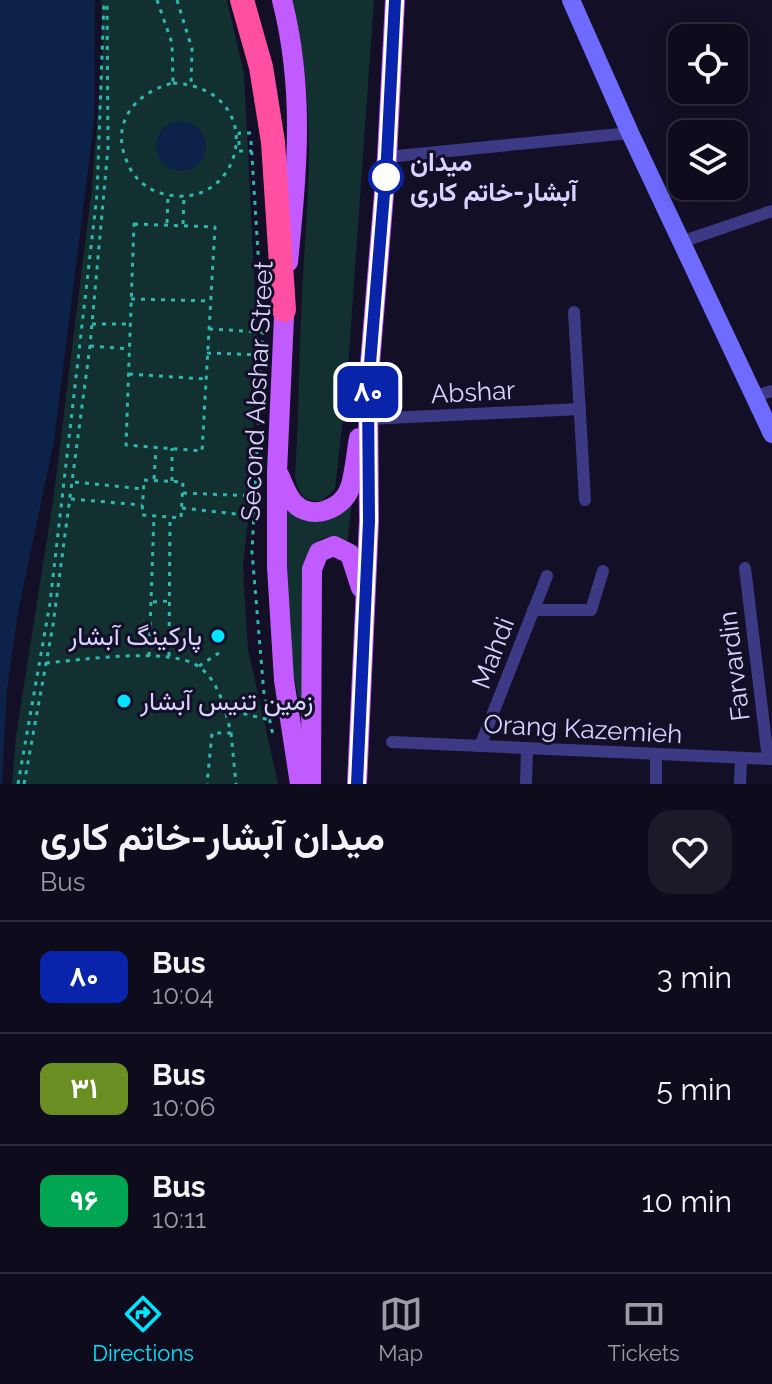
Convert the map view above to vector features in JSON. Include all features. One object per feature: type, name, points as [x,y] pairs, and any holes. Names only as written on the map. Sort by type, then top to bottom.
[{"type":"highway","points":[[242,0],[261,67],[273,142],[284,310]]},
{"type":"main road","name":"Second Abshar Street","points":[[282,0],[291,34],[298,98],[298,158],[284,310],[277,472],[277,567],[284,680],[300,784]]},
{"type":"main road","points":[[357,784],[369,521],[368,388],[387,157],[395,0]]},
{"type":"main road","points":[[571,0],[681,242],[763,394],[772,434]]},
{"type":"main road","points":[[277,472],[294,503],[308,512],[325,512],[340,505],[349,490],[368,388]]},
{"type":"main road","points":[[311,784],[312,569],[319,552],[334,546],[350,554],[365,599]]},
{"type":"street","points":[[387,157],[630,133]]},
{"type":"street","points":[[681,242],[772,211]]},
{"type":"street","points":[[574,312],[585,500]]},
{"type":"street","name":"Abshar","points":[[368,419],[580,409]]},
{"type":"street","name":"Farvardin","points":[[745,568],[770,759]]},
{"type":"street","points":[[533,610],[591,610],[603,571]]},
{"type":"street","name":"Mahdi","points":[[480,746],[547,576]]},
{"type":"street","name":"Orang Kazemieh","points":[[392,742],[770,759]]},
{"type":"street","points":[[526,784],[527,748]]},
{"type":"street","points":[[656,755],[656,784]]},
{"type":"street","points":[[740,784],[741,760]]},
{"type":"path","points":[[21,784],[46,663],[90,346],[108,147],[105,0]]},
{"type":"path","points":[[21,784],[50,603],[97,195],[105,0]]},
{"type":"path","points":[[157,0],[172,43],[173,83]]},
{"type":"path","points":[[177,0],[192,49],[191,83]]},
{"type":"path","points":[[191,83],[155,87],[139,98],[128,113],[122,131],[122,150],[129,168],[141,183],[157,193],[194,195],[211,187],[225,174],[238,139],[239,133],[251,132],[252,151],[239,151],[238,139],[232,120],[223,103],[191,83]]},
{"type":"path","points":[[167,224],[168,195]]},
{"type":"path","points":[[183,224],[184,196]]},
{"type":"path","points":[[134,224],[183,224],[215,227],[202,451],[126,445],[134,224]]},
{"type":"path","points":[[131,299],[211,301]]},
{"type":"path","points":[[92,324],[130,324]]},
{"type":"path","points":[[209,329],[263,332]]},
{"type":"path","points":[[90,346],[130,349]]},
{"type":"path","points":[[207,353],[262,355]]},
{"type":"path","points":[[129,374],[206,379]]},
{"type":"path","points":[[154,481],[156,447]]},
{"type":"path","points":[[172,448],[172,482]]},
{"type":"path","points":[[144,480],[172,482],[183,482],[181,518],[142,515],[144,480]]},
{"type":"path","points":[[73,481],[143,489]]},
{"type":"path","points":[[182,493],[255,496]]},
{"type":"path","points":[[71,499],[142,505]]},
{"type":"path","points":[[181,508],[254,516]]},
{"type":"path","points":[[149,656],[154,516]]},
{"type":"path","points":[[169,656],[170,517]]},
{"type":"path","points":[[151,602],[169,601]]},
{"type":"path","points":[[199,666],[219,653]]},
{"type":"path","points":[[46,663],[169,656],[199,666],[220,693],[231,733],[236,784]]},
{"type":"path","points":[[224,709],[270,720]]},
{"type":"path","points":[[207,784],[212,733],[231,733]]},
{"type":"green space","points":[[101,0],[227,0],[244,74],[257,334],[250,503],[243,565],[248,649],[278,784],[12,784],[16,736],[54,494],[92,187],[103,48]]},
{"type":"green space","points":[[291,0],[374,0],[347,382],[335,489],[322,501],[303,496],[295,477],[309,146],[305,75]]},
{"type":"green space","points":[[352,504],[347,542],[328,537],[310,547],[306,732],[288,650],[285,508]]},
{"type":"water","points":[[0,0],[95,0],[94,122],[54,441],[18,612],[7,690],[2,784],[0,784]]},
{"type":"water","points":[[171,122],[191,122],[205,136],[205,156],[191,170],[171,170],[157,156],[157,136]]},
{"type":"bus line","name":"۸۰","points":[[357,784],[369,521],[368,388],[387,157],[395,0]]},
{"type":"place","name":"میدان آبشار-خاتم کاری","points":[[386,177]]},
{"type":"place","name":"پارکینگ آبشار","points":[[218,636]]},
{"type":"place","name":"زمین تنیس آبشار","points":[[124,701]]}]
